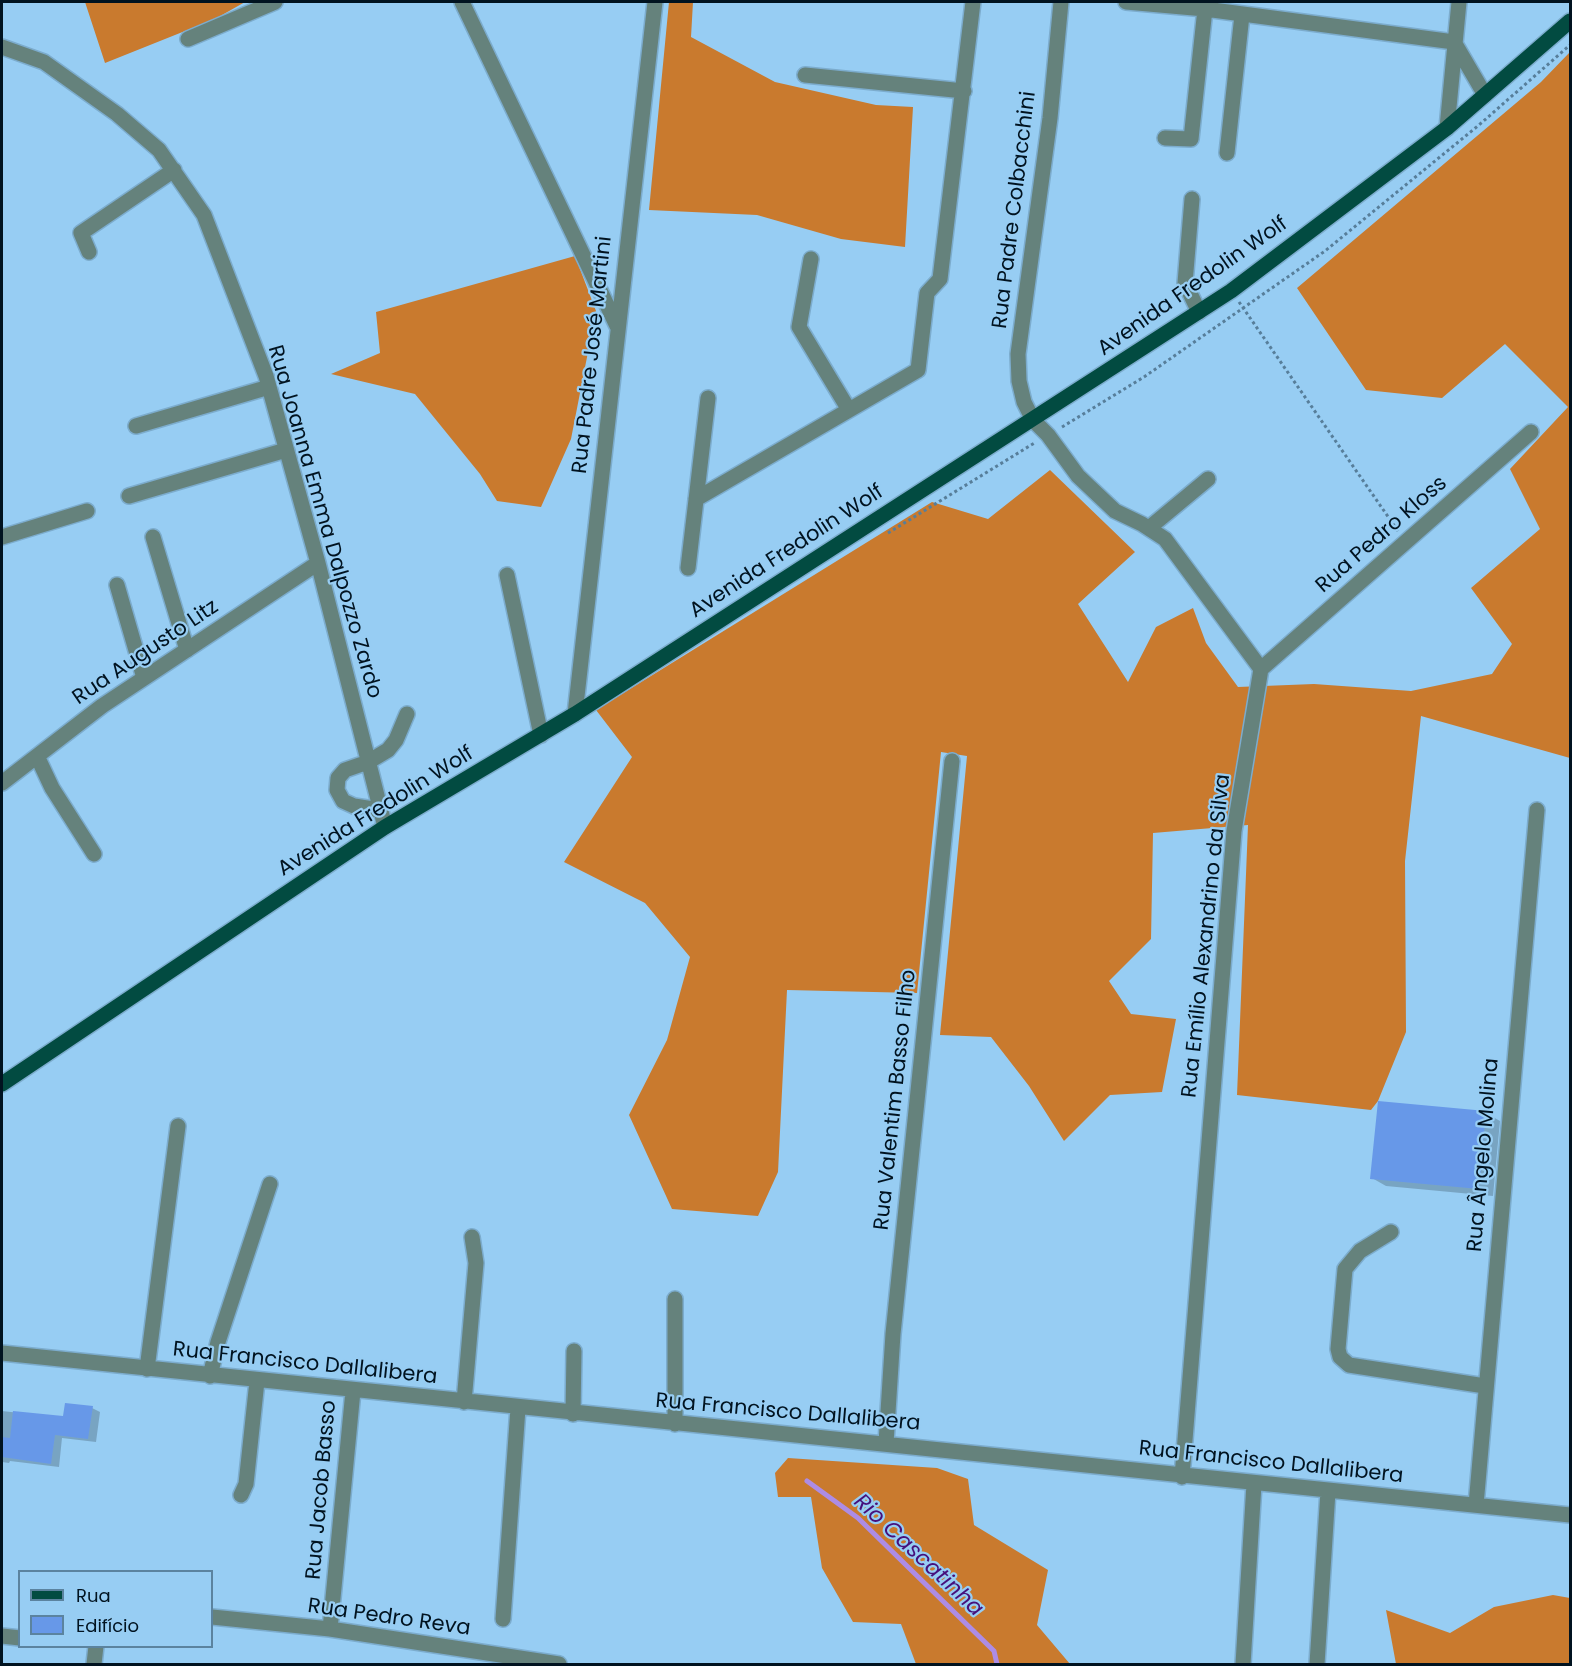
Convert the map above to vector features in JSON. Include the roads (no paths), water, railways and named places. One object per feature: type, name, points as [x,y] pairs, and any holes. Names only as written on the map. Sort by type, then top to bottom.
[{"type":"main road","name":"Avenida Fredolin Wolf","points":[[2,1084],[385,828],[575,714],[1231,291],[1447,128],[1570,21]]},
{"type":"street","points":[[188,39],[275,2]]},
{"type":"street","points":[[462,2],[617,326]]},
{"type":"street","name":"Rua Padre José Martini","points":[[575,714],[655,2]]},
{"type":"street","points":[[696,499],[918,370],[927,293],[940,279],[973,2]]},
{"type":"street","name":"Rua Padre Colbacchini","points":[[1033,420],[1018,381],[1018,354],[1050,118],[1061,2]]},
{"type":"street","points":[[1126,2],[1181,4],[1242,15],[1454,42]]},
{"type":"street","points":[[1447,128],[1459,2]]},
{"type":"street","points":[[1165,138],[1191,139],[1205,9]]},
{"type":"street","points":[[1227,153],[1242,15]]},
{"type":"street","points":[[1454,42],[1485,95]]},
{"type":"street","name":"Rua Joanna Emma Dalpozzo Zardo","points":[[2,47],[44,62],[82,87],[159,150],[204,215],[268,387],[318,563],[385,828]]},
{"type":"street","points":[[805,75],[964,91]]},
{"type":"street","points":[[89,252],[81,233],[174,170]]},
{"type":"street","points":[[1191,199],[1185,283],[1199,312]]},
{"type":"street","points":[[811,259],[799,327],[849,410]]},
{"type":"street","points":[[136,426],[268,387]]},
{"type":"street","points":[[688,568],[708,398]]},
{"type":"street","points":[[1033,420],[1048,435],[1078,476],[1115,511],[1165,539],[1261,669]]},
{"type":"street","name":"Rua Pedro Kloss","points":[[1261,669],[1531,432]]},
{"type":"street","points":[[129,496],[286,450]]},
{"type":"street","points":[[1149,528],[1208,479]]},
{"type":"street","points":[[2,537],[87,511]]},
{"type":"street","points":[[153,537],[187,650]]},
{"type":"street","name":"Rua Augusto Litz","points":[[2,783],[102,706],[318,563]]},
{"type":"street","points":[[507,575],[541,735]]},
{"type":"street","points":[[117,585],[144,678]]},
{"type":"street","name":"Rua Emílio Alexandrino da Silva","points":[[1182,1477],[1234,831],[1261,669]]},
{"type":"street","points":[[381,810],[354,806],[344,801],[337,790],[338,778],[345,770],[368,762],[388,750],[396,740],[407,714]]},
{"type":"street","points":[[37,756],[52,788],[94,854]]},
{"type":"street","name":"Rua Valentim Basso Filho","points":[[886,1443],[893,1334],[952,761]]},
{"type":"street","name":"Rua Ângelo Molina","points":[[1476,1505],[1537,810]]},
{"type":"street","points":[[147,1369],[178,1126]]},
{"type":"street","points":[[210,1376],[218,1342],[270,1184]]},
{"type":"street","points":[[1391,1232],[1360,1251],[1345,1269],[1338,1349],[1340,1357],[1349,1365],[1485,1386]]},
{"type":"street","points":[[464,1402],[476,1263],[472,1237]]},
{"type":"street","points":[[675,1299],[675,1424]]},
{"type":"street","points":[[573,1414],[574,1351]]},
{"type":"street","name":"Rua Francisco Dallalibera","points":[[2,1353],[573,1414],[886,1443],[1182,1477],[1570,1515]]},
{"type":"street","points":[[241,1495],[246,1484],[257,1381]]},
{"type":"street","name":"Rua Jacob Basso","points":[[330,1629],[353,1391]]},
{"type":"street","points":[[502,1619],[518,1408]]},
{"type":"street","points":[[1243,1665],[1254,1484]]},
{"type":"street","points":[[1317,1665],[1328,1491]]},
{"type":"street","name":"Rua Pedro Reva","points":[[213,1617],[330,1629],[559,1665]]},
{"type":"street","points":[[2,1636],[18,1638]]},
{"type":"street","points":[[94,1665],[96,1648]]},
{"type":"waterway","name":"Rio Cascatinha","points":[[807,1481],[858,1518],[994,1651],[997,1664]]}]
